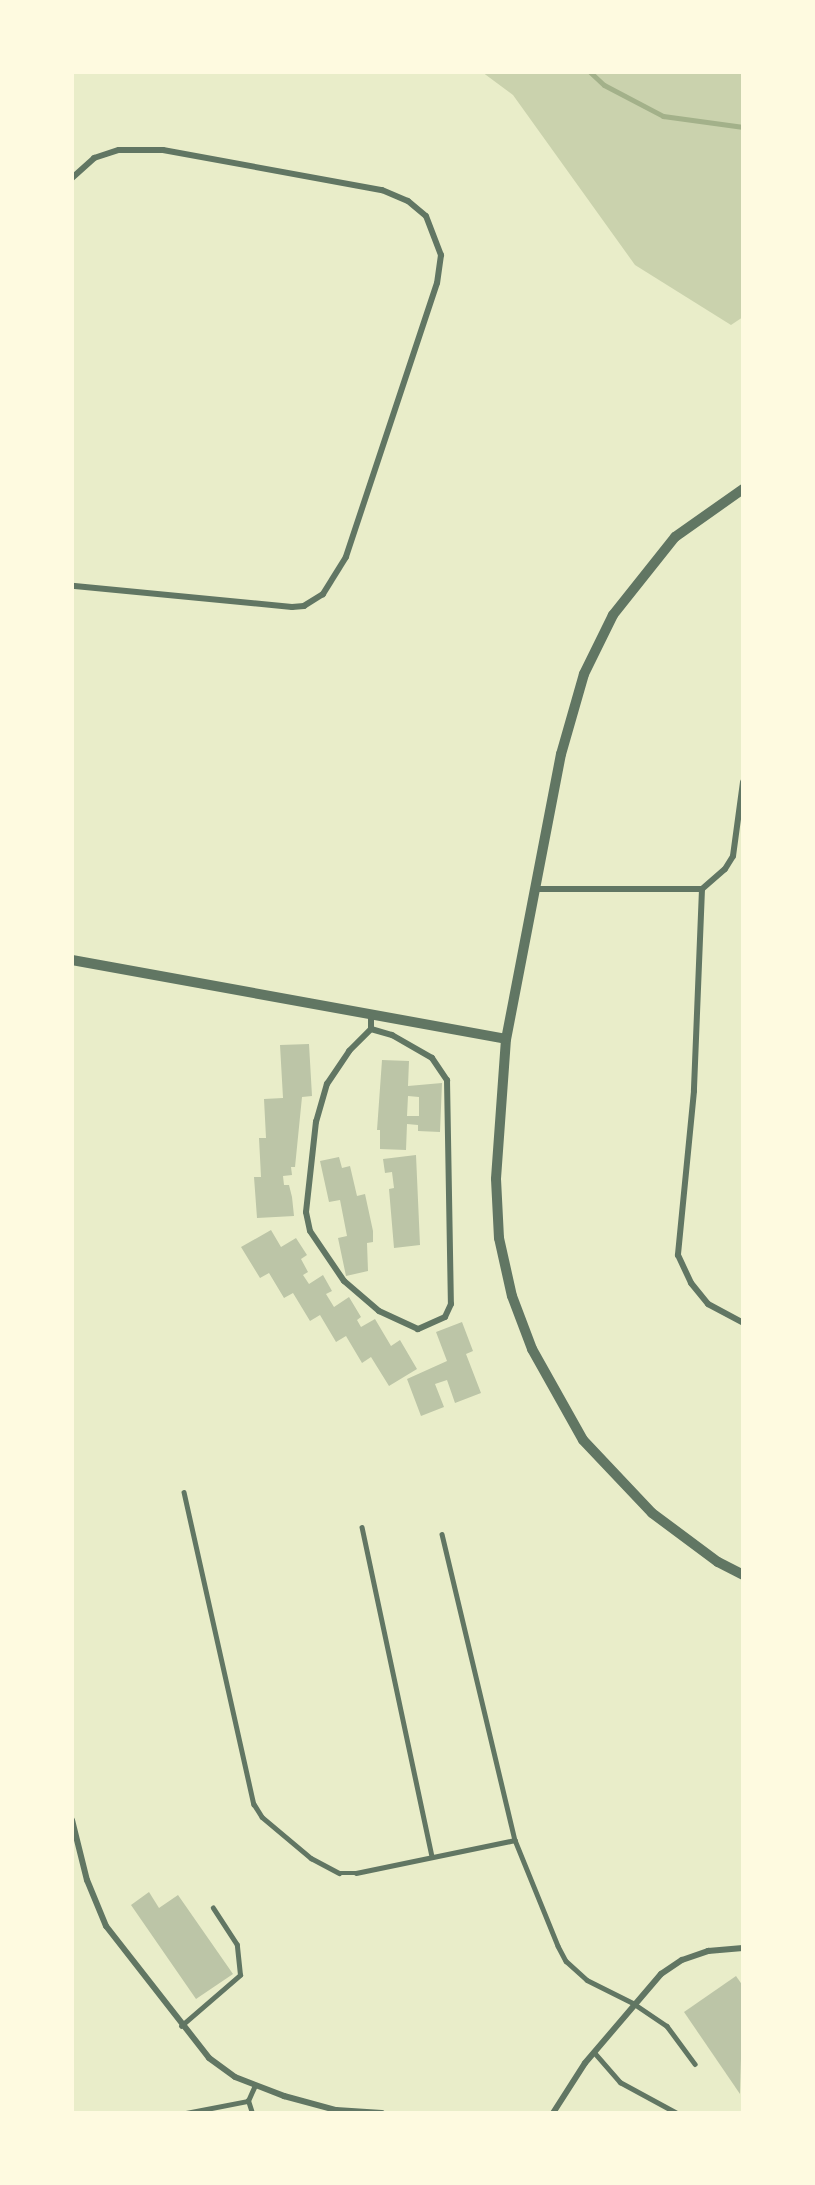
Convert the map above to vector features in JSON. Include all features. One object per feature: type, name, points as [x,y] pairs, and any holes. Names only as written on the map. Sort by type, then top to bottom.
[{"type":"street","points":[[72,178],[102,155],[119,150],[163,150],[382,190],[408,201],[426,216],[441,255],[437,283],[346,557],[323,594],[304,606],[292,607],[72,586]]},
{"type":"street","points":[[743,489],[675,537],[613,615],[584,674],[561,754],[506,1039],[496,1179],[498,1239],[512,1296],[532,1349],[583,1440],[616,1478],[652,1513],[718,1562],[743,1575]]},
{"type":"street","points":[[534,889],[702,889],[725,869],[733,856],[743,782]]},
{"type":"street","points":[[702,889],[694,1091],[678,1255],[691,1283],[708,1304],[722,1315],[743,1323]]},
{"type":"street","points":[[72,960],[371,1012],[506,1039]]},
{"type":"street","points":[[371,1012],[371,1029],[345,1058],[327,1084],[316,1122],[306,1189],[310,1231],[326,1259],[359,1296],[379,1311],[418,1329],[445,1317],[451,1304],[447,1080],[442,1069],[420,1050],[392,1035],[371,1029]]},
{"type":"street","points":[[72,1820],[87,1880],[106,1926],[208,2058],[235,2077],[336,2111],[382,2113]]},
{"type":"street","points":[[553,2113],[594,2052],[633,2003],[661,1974],[682,1960],[708,1951],[743,1948]]},
{"type":"lane","points":[[184,1492],[254,1804],[262,1817],[311,1858],[339,1873],[356,1873],[515,1840]]},
{"type":"lane","points":[[362,1527],[432,1857]]},
{"type":"lane","points":[[442,1534],[515,1840],[566,1961],[587,1980],[633,2003],[667,2026],[695,2064]]},
{"type":"lane","points":[[181,2026],[240,1975],[237,1945],[213,1908]]},
{"type":"lane","points":[[594,2052],[620,2082],[677,2113]]},
{"type":"lane","points":[[252,2113],[248,2101],[255,2085]]},
{"type":"lane","points":[[186,2113],[248,2101]]},
{"type":"green space","points":[[482,72],[743,72],[743,317],[731,325],[635,265],[513,95]]},
{"type":"building","points":[[309,1044],[312,1096],[302,1097],[295,1167],[291,1167],[292,1175],[283,1176],[284,1185],[289,1185],[294,1216],[257,1218],[254,1177],[261,1177],[259,1138],[266,1138],[264,1099],[283,1098],[280,1045]]},
{"type":"building","points":[[382,1060],[409,1061],[408,1086],[442,1083],[440,1132],[418,1131],[418,1125],[407,1124],[406,1150],[380,1149],[380,1130],[377,1130]],"holes":[[[408,1096],[419,1097],[419,1116],[407,1116]]]},
{"type":"building","points":[[416,1155],[420,1245],[394,1248],[389,1189],[394,1188],[392,1172],[385,1173],[383,1159]]},
{"type":"building","points":[[339,1157],[342,1168],[350,1166],[357,1196],[365,1194],[373,1231],[373,1242],[367,1243],[368,1271],[346,1276],[338,1238],[347,1236],[340,1200],[329,1202],[320,1161]]},
{"type":"building","points":[[271,1230],[281,1247],[296,1238],[307,1255],[301,1259],[308,1272],[303,1275],[309,1284],[323,1275],[332,1291],[326,1294],[334,1307],[349,1297],[361,1317],[357,1320],[361,1327],[375,1319],[391,1346],[400,1340],[417,1369],[389,1386],[371,1357],[362,1363],[346,1336],[336,1342],[320,1315],[310,1321],[293,1293],[284,1298],[269,1273],[260,1278],[241,1247]]},
{"type":"building","points":[[462,1322],[473,1351],[466,1354],[481,1393],[455,1403],[447,1380],[435,1384],[444,1407],[421,1416],[407,1379],[447,1361],[436,1332]]},
{"type":"building","points":[[149,1892],[159,1908],[178,1895],[233,1974],[196,1999],[131,1905]]},
{"type":"building","points":[[736,1976],[743,1986],[740,2094],[684,2012]]},
{"type":"waterway","points":[[590,72],[604,85],[663,116],[743,127]]}]
